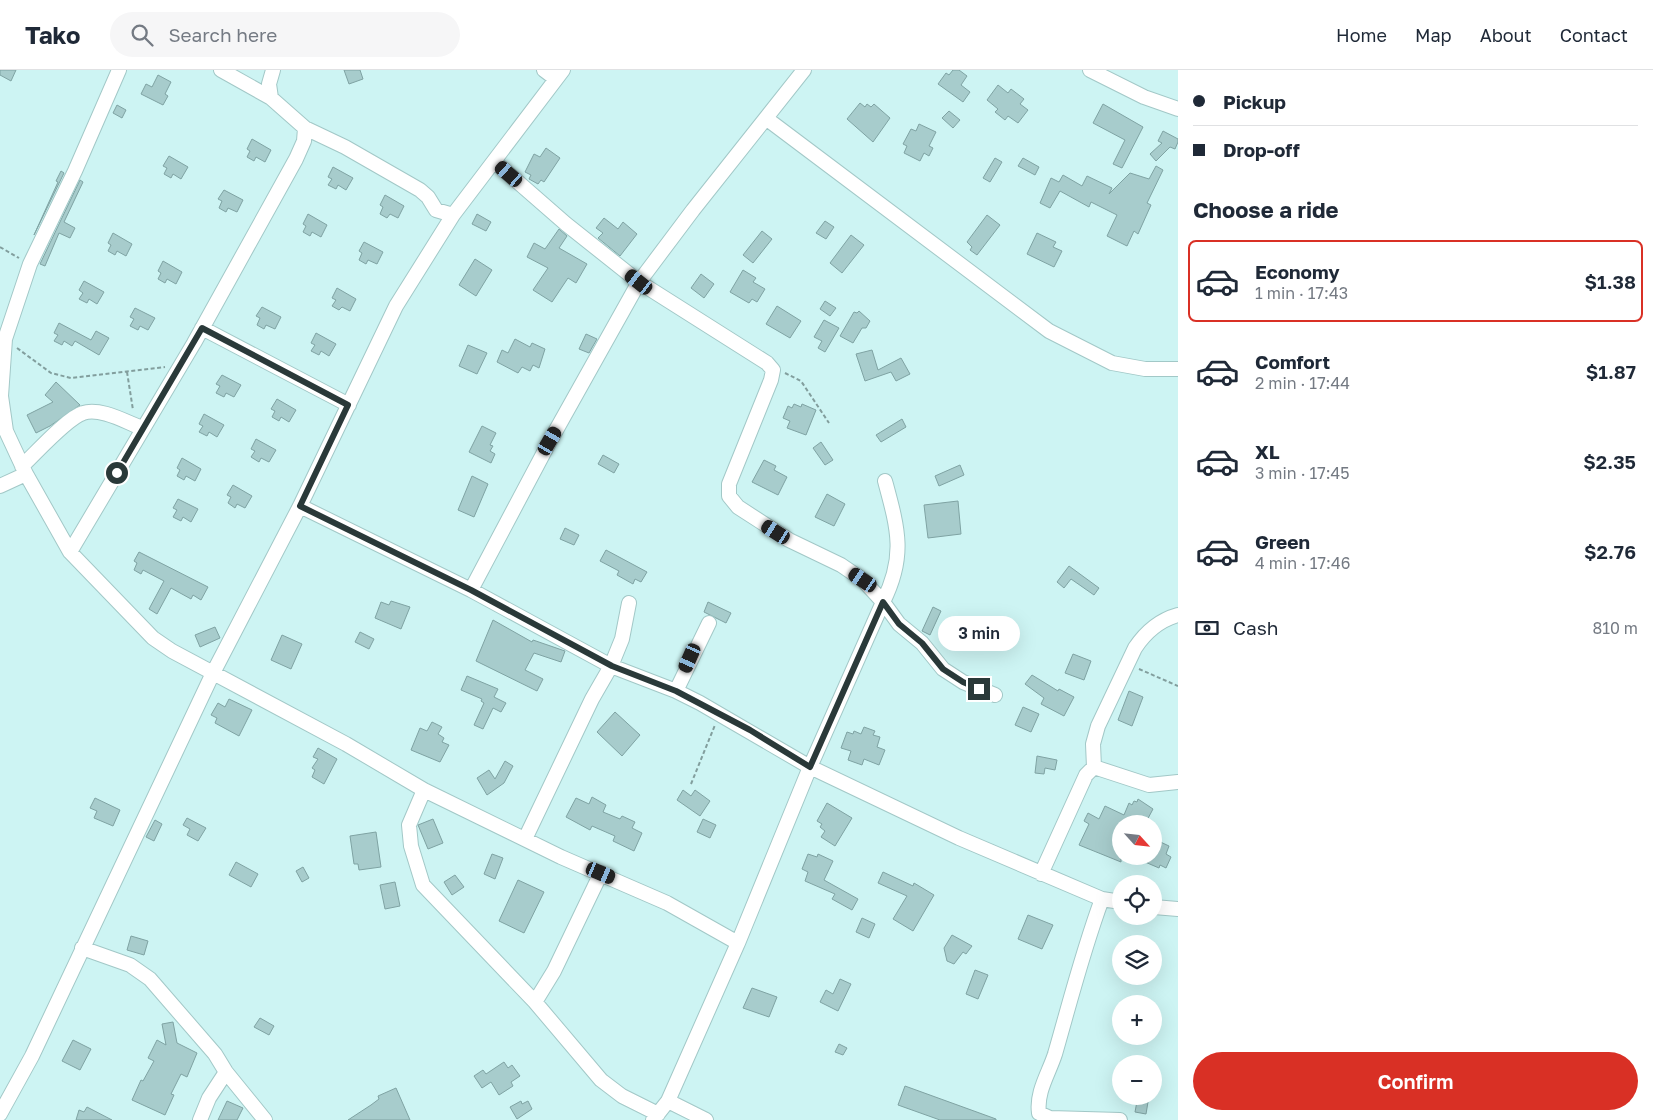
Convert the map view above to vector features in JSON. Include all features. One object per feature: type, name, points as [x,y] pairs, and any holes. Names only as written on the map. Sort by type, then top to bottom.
[{"type":"street","points":[[119,70],[75,171],[30,264],[5,338],[1,396],[6,431],[24,470],[70,552],[153,638],[213,673],[346,744],[424,790],[525,839],[667,903],[738,943]]},
{"type":"street","points":[[221,70],[271,98],[305,128],[345,147],[420,190],[428,197],[436,210],[453,215]]},
{"type":"street","points":[[271,98],[269,84],[273,70]]},
{"type":"street","points":[[0,1114],[32,1056],[213,673],[300,506],[396,306],[453,215],[495,162],[559,74],[544,70]]},
{"type":"street","points":[[471,590],[550,441],[639,282],[693,210],[804,70]]},
{"type":"street","points":[[1090,70],[1144,98],[1178,109]]},
{"type":"street","points":[[767,119],[1049,331],[1112,363],[1145,369],[1178,369]]},
{"type":"street","points":[[70,552],[99,506],[138,426],[178,368],[202,328],[296,159],[304,141],[305,128]]},
{"type":"street","points":[[495,162],[566,224],[639,282],[768,363],[773,370],[771,380],[729,484],[729,496],[738,508],[789,540],[841,565],[863,580],[883,602],[899,624],[922,643],[943,669],[963,682],[995,695]]},
{"type":"street","points":[[202,328],[348,405]]},
{"type":"street","points":[[0,486],[24,470],[73,418],[84,412],[101,414],[138,426]]},
{"type":"street","points":[[424,790],[409,825],[411,846],[423,885],[535,1002],[601,1080],[622,1096],[656,1117],[668,1101],[738,943],[810,767],[896,570],[898,546],[896,524],[885,481]]},
{"type":"street","points":[[300,506],[471,590],[612,666],[676,691],[720,714],[810,767],[959,838],[1102,900],[1112,901]]},
{"type":"street","points":[[525,839],[572,739],[612,666],[622,638],[629,603]]},
{"type":"street","points":[[1042,874],[1086,776],[1094,767],[1093,744],[1098,726],[1127,665],[1143,636],[1158,625],[1178,615]]},
{"type":"street","points":[[676,691],[709,623]]},
{"type":"street","points":[[1094,767],[1149,784],[1178,782]]},
{"type":"street","points":[[535,1002],[554,971],[601,873]]},
{"type":"street","points":[[1102,900],[1084,948],[1054,1057],[1037,1102],[1037,1116],[1120,1120]]},
{"type":"street","points":[[1162,907],[1178,909]]},
{"type":"street","points":[[82,948],[130,965],[150,979],[215,1054],[226,1072],[265,1120]]},
{"type":"street","points":[[200,1120],[209,1098],[226,1072]]},
{"type":"street","points":[[668,1101],[706,1120]]},
{"type":"path","points":[[0,247],[30,264]]},
{"type":"path","points":[[5,338],[51,373],[71,378],[157,367],[178,368]]},
{"type":"path","points":[[773,370],[788,374],[801,381],[829,423]]},
{"type":"path","points":[[127,372],[138,426]]},
{"type":"path","points":[[1127,665],[1149,672],[1178,686]]},
{"type":"path","points":[[691,784],[720,714]]},
{"type":"building","points":[[0,70],[16,70],[11,81],[0,75]]},
{"type":"building","points":[[344,70],[360,70],[363,79],[349,84]]},
{"type":"building","points":[[953,70],[959,70],[967,76],[961,85],[970,92],[963,102],[938,84],[946,73],[949,75]]},
{"type":"building","points":[[158,75],[171,82],[165,94],[168,96],[163,105],[141,94],[146,84],[152,87]]},
{"type":"building","points":[[998,85],[1008,93],[1011,89],[1024,99],[1020,104],[1028,110],[1018,123],[1008,116],[1005,120],[995,112],[998,109],[987,100]]},
{"type":"building","points":[[860,103],[865,107],[867,104],[871,107],[874,104],[890,118],[873,142],[847,119]]},
{"type":"building","points":[[1103,104],[1143,127],[1122,168],[1113,164],[1125,140],[1093,123]]},
{"type":"building","points":[[117,105],[126,110],[122,118],[113,113]]},
{"type":"building","points":[[949,111],[960,120],[953,128],[942,118]]},
{"type":"building","points":[[919,124],[936,132],[929,146],[933,148],[929,156],[924,153],[920,161],[904,153],[907,146],[903,144],[911,129],[916,131]]},
{"type":"building","points":[[1163,131],[1178,139],[1178,142],[1175,149],[1170,147],[1156,161],[1150,154],[1162,143],[1158,141]]},
{"type":"building","points":[[252,139],[271,150],[265,162],[256,157],[254,161],[247,157],[250,151],[247,149]]},
{"type":"building","points":[[546,148],[560,158],[544,182],[541,180],[538,184],[529,179],[531,175],[525,172],[534,154],[540,157]]},
{"type":"building","points":[[169,156],[188,167],[181,179],[173,174],[171,178],[164,174],[167,168],[163,166]]},
{"type":"building","points":[[995,158],[1002,162],[990,182],[983,178]]},
{"type":"building","points":[[1023,158],[1039,167],[1035,175],[1018,166]]},
{"type":"building","points":[[1156,166],[1163,170],[1147,203],[1151,205],[1138,234],[1134,231],[1127,246],[1107,236],[1117,215],[1091,202],[1089,207],[1060,191],[1050,208],[1040,203],[1051,178],[1059,182],[1063,175],[1082,186],[1087,176],[1112,188],[1109,194],[1130,173],[1149,179]]},
{"type":"building","points":[[333,167],[353,178],[346,190],[338,185],[336,189],[328,185],[332,179],[328,177]]},
{"type":"building","points":[[61,171],[64,173],[34,235],[58,182],[56,181]]},
{"type":"building","points":[[80,180],[83,182],[64,222],[75,228],[70,238],[59,233],[45,266],[40,264]]},
{"type":"building","points":[[224,190],[243,200],[237,212],[228,208],[226,212],[219,208],[222,201],[218,199]]},
{"type":"building","points":[[385,195],[404,206],[398,218],[390,214],[387,218],[380,214],[383,207],[380,205]]},
{"type":"building","points":[[308,214],[327,225],[321,237],[312,232],[310,236],[303,232],[306,226],[303,224]]},
{"type":"building","points":[[477,214],[491,222],[486,231],[472,224]]},
{"type":"building","points":[[987,215],[1000,225],[977,255],[970,250],[972,247],[967,242]]},
{"type":"building","points":[[604,218],[618,229],[623,222],[637,234],[620,256],[598,238],[603,233],[596,228]]},
{"type":"building","points":[[825,221],[834,227],[826,239],[816,233]]},
{"type":"building","points":[[559,229],[567,236],[559,248],[587,264],[576,283],[568,278],[552,302],[533,290],[548,268],[527,257],[534,243],[545,249]]},
{"type":"building","points":[[762,231],[772,239],[753,263],[743,255]]},
{"type":"building","points":[[113,233],[132,244],[126,256],[117,251],[115,255],[108,251],[111,245],[108,243]]},
{"type":"building","points":[[1037,233],[1056,242],[1053,247],[1062,251],[1054,267],[1027,254]]},
{"type":"building","points":[[851,235],[864,245],[842,273],[830,263]]},
{"type":"building","points":[[364,242],[383,252],[377,264],[368,260],[366,264],[359,260],[362,253],[359,251]]},
{"type":"building","points":[[475,259],[492,270],[476,296],[459,285]]},
{"type":"building","points":[[163,261],[182,272],[176,284],[167,279],[165,283],[158,279],[161,273],[158,271]]},
{"type":"building","points":[[743,270],[756,278],[753,282],[765,289],[757,302],[752,299],[749,303],[730,292]]},
{"type":"building","points":[[701,274],[714,284],[704,298],[691,288]]},
{"type":"building","points":[[84,281],[104,292],[97,304],[89,299],[87,303],[79,299],[83,293],[79,290]]},
{"type":"building","points":[[337,288],[356,299],[350,311],[342,307],[339,310],[332,306],[336,300],[332,298]]},
{"type":"building","points":[[825,301],[836,308],[830,316],[820,309]]},
{"type":"building","points":[[777,306],[801,321],[790,338],[766,324]]},
{"type":"building","points":[[262,307],[281,317],[275,329],[266,325],[264,329],[257,325],[260,318],[256,316]]},
{"type":"building","points":[[135,308],[155,318],[148,330],[140,326],[138,330],[130,326],[134,319],[130,317]]},
{"type":"building","points":[[859,311],[870,321],[866,328],[862,328],[853,343],[840,336],[854,312],[857,313]]},
{"type":"building","points":[[824,320],[839,328],[825,352],[818,348],[822,341],[814,337]]},
{"type":"building","points":[[59,323],[91,340],[96,331],[109,338],[99,355],[75,341],[72,346],[64,341],[62,345],[54,341],[58,335],[54,333]]},
{"type":"building","points":[[316,333],[336,344],[329,356],[321,351],[319,355],[311,351],[315,345],[311,343]]},
{"type":"building","points":[[586,334],[597,339],[589,353],[579,349]]},
{"type":"building","points":[[515,339],[530,347],[532,343],[545,349],[539,368],[533,365],[530,371],[522,367],[518,373],[497,362],[502,350],[508,353]]},
{"type":"building","points":[[468,345],[487,353],[477,374],[459,366]]},
{"type":"building","points":[[872,350],[878,370],[901,358],[910,374],[896,381],[891,372],[865,381],[856,354]]},
{"type":"building","points":[[222,375],[241,385],[234,397],[226,393],[224,397],[216,393],[220,386],[216,384]]},
{"type":"building","points":[[56,382],[80,405],[50,426],[36,433],[27,415],[53,402],[45,395]]},
{"type":"building","points":[[277,399],[296,410],[289,422],[281,417],[279,421],[272,417],[275,411],[271,409]]},
{"type":"building","points":[[794,404],[801,407],[802,404],[816,410],[806,435],[787,428],[790,421],[783,418],[788,406],[792,408]]},
{"type":"building","points":[[204,414],[224,425],[217,437],[209,432],[207,436],[199,432],[203,426],[199,424]]},
{"type":"building","points":[[902,419],[906,427],[881,442],[876,435]]},
{"type":"building","points":[[482,426],[496,433],[490,445],[493,446],[490,451],[495,454],[491,463],[469,452]]},
{"type":"building","points":[[256,439],[276,450],[269,462],[261,458],[259,462],[251,457],[255,451],[251,449]]},
{"type":"building","points":[[821,442],[833,460],[825,465],[813,448]]},
{"type":"building","points":[[603,455],[619,464],[614,473],[598,464]]},
{"type":"building","points":[[182,458],[201,469],[195,481],[186,476],[184,480],[177,476],[180,470],[177,468]]},
{"type":"building","points":[[764,460],[776,466],[774,470],[787,477],[778,495],[752,482]]},
{"type":"building","points":[[960,465],[964,475],[939,486],[935,476]]},
{"type":"building","points":[[472,476],[488,484],[474,517],[458,510]]},
{"type":"building","points":[[233,485],[252,496],[245,508],[237,504],[235,508],[228,503],[231,497],[227,495]]},
{"type":"building","points":[[827,494],[845,504],[834,526],[815,517]]},
{"type":"building","points":[[178,499],[198,509],[191,522],[183,517],[181,521],[173,517],[177,510],[173,508]]},
{"type":"building","points":[[958,501],[961,534],[928,538],[924,505]]},
{"type":"building","points":[[565,528],[579,535],[574,545],[560,539]]},
{"type":"building","points":[[606,550],[647,572],[641,582],[635,579],[633,584],[617,575],[619,571],[600,561]]},
{"type":"building","points":[[139,552],[208,587],[201,600],[193,595],[191,599],[171,588],[157,614],[149,609],[164,581],[143,570],[141,574],[134,570],[137,563],[134,561]]},
{"type":"building","points":[[1069,566],[1099,588],[1094,595],[1071,579],[1064,588],[1057,582]]},
{"type":"building","points":[[391,601],[410,607],[401,629],[375,618],[381,602],[389,605]]},
{"type":"building","points":[[708,602],[731,613],[726,623],[704,612]]},
{"type":"building","points":[[933,607],[941,611],[930,635],[922,631]]},
{"type":"building","points":[[493,620],[532,642],[533,640],[565,651],[561,662],[534,653],[525,670],[543,679],[537,691],[476,661]]},
{"type":"building","points":[[215,627],[220,638],[200,647],[195,635]]},
{"type":"building","points":[[360,632],[374,639],[369,649],[355,642]]},
{"type":"building","points":[[282,635],[302,644],[291,669],[271,660]]},
{"type":"building","points":[[1073,654],[1091,661],[1084,680],[1065,673]]},
{"type":"building","points":[[1032,675],[1058,691],[1059,689],[1074,697],[1064,716],[1041,704],[1044,698],[1025,684]]},
{"type":"building","points":[[467,676],[498,689],[494,697],[506,703],[501,712],[493,708],[483,729],[474,725],[484,703],[481,701],[482,699],[461,690]]},
{"type":"building","points":[[1129,691],[1143,697],[1132,726],[1118,720]]},
{"type":"building","points":[[229,699],[252,710],[239,736],[215,723],[217,718],[211,715],[218,703],[225,707]]},
{"type":"building","points":[[1023,707],[1039,714],[1031,732],[1015,725]]},
{"type":"building","points":[[615,712],[640,735],[622,756],[597,732]]},
{"type":"building","points":[[432,722],[442,727],[438,734],[444,738],[442,742],[449,745],[440,762],[411,750],[420,728],[427,731]]},
{"type":"building","points":[[864,727],[875,731],[873,735],[880,737],[877,747],[885,750],[879,765],[864,759],[862,765],[848,760],[851,751],[841,748],[847,732],[853,734],[854,731],[861,734]]},
{"type":"building","points":[[318,748],[337,759],[324,784],[312,777],[315,770],[312,768],[318,759],[313,757]]},
{"type":"building","points":[[1037,756],[1057,760],[1055,770],[1045,768],[1044,774],[1035,773]]},
{"type":"building","points":[[505,761],[513,766],[504,783],[487,795],[477,778],[489,770],[495,779]]},
{"type":"building","points":[[683,790],[691,796],[695,790],[710,801],[700,816],[677,800]]},
{"type":"building","points":[[592,797],[606,805],[603,812],[620,819],[622,816],[635,822],[632,828],[642,833],[634,851],[613,841],[615,836],[592,826],[590,830],[566,817],[576,798],[589,804]]},
{"type":"building","points":[[95,798],[120,810],[113,826],[94,818],[97,811],[90,808]]},
{"type":"building","points":[[1138,799],[1153,809],[1150,815],[1124,815],[1129,803],[1132,805],[1134,801],[1137,802]]},
{"type":"building","points":[[827,803],[852,818],[835,846],[821,837],[825,831],[820,827],[822,824],[817,821]]},
{"type":"building","points":[[1105,806],[1124,815],[1112,815],[1112,858],[1079,845],[1089,824],[1084,821],[1088,813],[1099,819]]},
{"type":"building","points":[[187,818],[206,828],[198,841],[187,835],[190,829],[183,825]]},
{"type":"building","points":[[433,819],[443,843],[428,849],[418,825]]},
{"type":"building","points":[[703,819],[716,825],[710,838],[697,832]]},
{"type":"building","points":[[155,820],[162,824],[154,841],[146,837]]},
{"type":"building","points":[[376,832],[381,867],[359,870],[358,864],[354,864],[350,836]]},
{"type":"building","points":[[1162,843],[1169,846],[1166,854],[1171,857],[1166,868],[1160,865],[1162,865]]},
{"type":"building","points":[[492,854],[503,858],[495,879],[484,874]]},
{"type":"building","points":[[808,854],[817,857],[818,854],[833,861],[824,880],[858,899],[852,910],[832,899],[835,894],[805,881],[808,872],[802,869]]},
{"type":"building","points":[[236,862],[258,874],[251,887],[229,875]]},
{"type":"building","points":[[303,867],[309,878],[302,882],[296,871]]},
{"type":"building","points":[[883,872],[913,886],[914,883],[934,895],[913,931],[893,919],[907,896],[878,883]]},
{"type":"building","points":[[455,875],[464,887],[452,895],[444,882]]},
{"type":"building","points":[[518,880],[544,892],[524,933],[499,921]]},
{"type":"building","points":[[395,882],[400,906],[385,909],[380,885]]},
{"type":"building","points":[[1028,915],[1053,925],[1042,949],[1018,939]]},
{"type":"building","points":[[862,918],[875,924],[869,938],[856,932]]},
{"type":"building","points":[[952,935],[972,946],[966,954],[963,952],[954,964],[947,961],[944,948]]},
{"type":"building","points":[[131,936],[148,941],[144,955],[127,950]]},
{"type":"building","points":[[975,970],[988,975],[978,999],[966,994]]},
{"type":"building","points":[[840,979],[851,984],[838,1011],[820,1002],[826,990],[833,994]]},
{"type":"building","points":[[752,988],[777,997],[769,1017],[743,1008]]},
{"type":"building","points":[[260,1018],[274,1026],[269,1035],[254,1027]]},
{"type":"building","points":[[173,1022],[177,1043],[197,1053],[187,1077],[181,1074],[171,1094],[174,1095],[165,1115],[132,1100],[141,1080],[143,1081],[154,1061],[148,1058],[157,1040],[166,1045],[162,1024]]},
{"type":"building","points":[[73,1040],[91,1049],[80,1070],[62,1061]]},
{"type":"building","points":[[839,1044],[847,1048],[843,1055],[835,1052]]},
{"type":"building","points":[[504,1062],[508,1068],[512,1065],[520,1076],[511,1082],[513,1086],[499,1095],[491,1082],[482,1088],[474,1076],[483,1070],[486,1074]]},
{"type":"building","points":[[905,1086],[996,1120],[940,1120],[898,1105]]},
{"type":"building","points":[[396,1088],[410,1120],[348,1120],[379,1099],[378,1096]]},
{"type":"building","points":[[227,1101],[243,1108],[237,1120],[218,1120]]},
{"type":"building","points":[[521,1101],[522,1104],[528,1101],[532,1109],[517,1119],[510,1107]]},
{"type":"building","points":[[1136,1105],[1148,1105],[1146,1114],[1135,1112]]},
{"type":"building","points":[[87,1107],[112,1120],[76,1120],[79,1110],[84,1112]]},
{"type":"route","points":[[117,473],[202,328],[348,405],[300,506],[471,590],[612,666],[676,691],[750,730],[810,767],[883,602],[899,624],[922,643],[943,669],[963,682],[979,689]]}]
